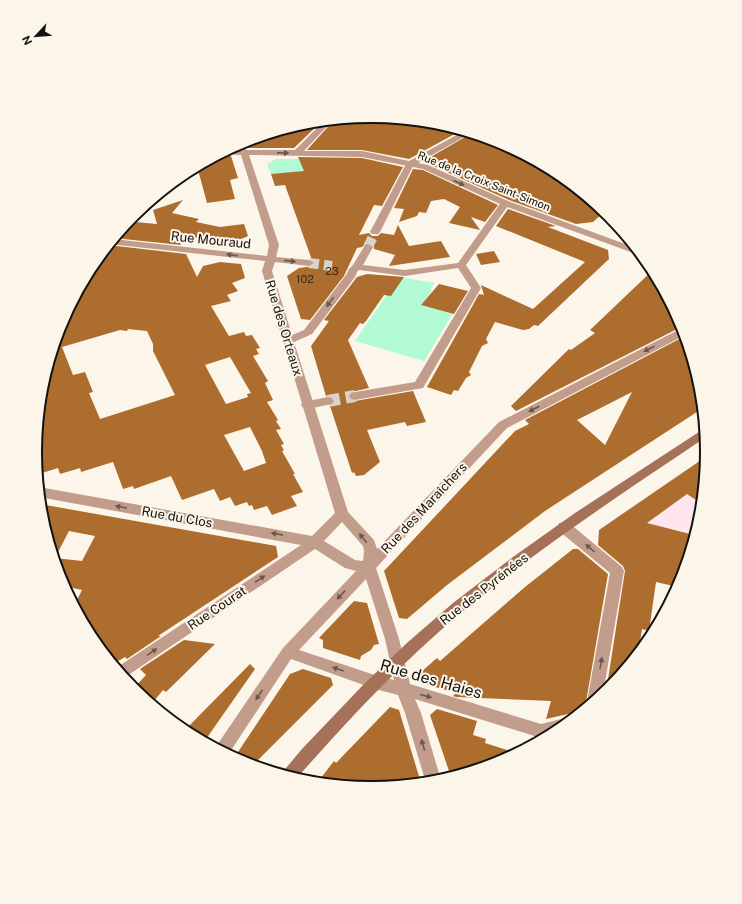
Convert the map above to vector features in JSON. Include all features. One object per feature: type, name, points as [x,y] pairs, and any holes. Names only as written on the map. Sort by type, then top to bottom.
[{"type":"main road","name":"Rue des Pyrénées","points":[[292,771],[375,682],[457,608],[564,527],[699,436]]},
{"type":"street","points":[[298,153],[323,127]]},
{"type":"street","points":[[375,232],[410,164],[462,136]]},
{"type":"street","name":"Rue de la Croix Saint-Simon","points":[[244,148],[298,153],[362,154],[410,164],[425,168],[505,203],[629,248]]},
{"type":"street","name":"Rue des Orteaux","points":[[241,150],[274,245],[267,271],[289,340],[307,405],[342,514],[368,544],[371,551],[369,567],[398,661],[402,689],[413,713],[432,775]]},
{"type":"street","points":[[355,268],[405,273],[461,264],[505,203]]},
{"type":"street","name":"Rue Mouraud","points":[[118,243],[309,263]]},
{"type":"street","points":[[289,340],[308,332],[355,268],[368,246]]},
{"type":"street","points":[[355,396],[419,385],[476,288],[461,264]]},
{"type":"street","name":"Rue des Maraîchers","points":[[224,746],[288,652],[503,425],[678,334]]},
{"type":"street","points":[[307,405],[328,401]]},
{"type":"street","name":"Rue du Clos","points":[[45,493],[315,542]]},
{"type":"street","points":[[342,514],[315,542],[350,564],[369,567]]},
{"type":"street","points":[[564,527],[617,571],[596,692]]},
{"type":"street","name":"Rue Courat","points":[[125,670],[315,542]]},
{"type":"street","name":"Rue des Haies","points":[[288,652],[375,682],[433,697],[541,731],[549,729]]},
{"type":"shaded area","points":[[676,477],[697,492],[689,539],[614,519]]},
{"type":"green space","points":[[276,159],[300,159],[305,172],[271,174],[267,164]]},
{"type":"green space","points":[[399,277],[435,283],[430,289],[432,290],[422,305],[453,313],[424,361],[355,341]]},
{"type":"building","points":[[371,123],[393,124],[435,129],[455,134],[409,159],[362,150],[307,150],[329,126]]},
{"type":"building","points":[[315,128],[294,148],[246,148],[265,140]]},
{"type":"building","points":[[466,137],[477,140],[517,157],[554,178],[600,216],[593,222],[576,224],[509,200],[422,162]]},
{"type":"building","points":[[231,156],[238,178],[230,180],[235,199],[207,203],[199,172],[225,157]]},
{"type":"building","points":[[298,157],[362,158],[403,167],[382,206],[374,205],[359,235],[369,233],[372,236],[378,236],[381,233],[394,235],[398,225],[409,246],[441,241],[450,257],[389,266],[395,255],[374,249],[374,246],[369,243],[365,244],[362,247],[357,248],[344,276],[310,320],[301,319],[287,276],[299,268],[314,266],[315,262],[312,260],[285,185],[275,186],[271,174],[304,171]]},
{"type":"building","points":[[413,169],[423,170],[498,205],[485,222],[471,217],[480,230],[449,223],[460,207],[444,199],[431,201],[426,213],[419,212],[417,216],[399,222],[404,209],[394,208]]},
{"type":"building","points":[[183,200],[172,213],[199,219],[196,222],[220,227],[244,224],[248,236],[239,240],[249,248],[216,244],[218,242],[176,234],[181,245],[121,239],[135,222],[157,224],[153,210]]},
{"type":"building","points":[[508,209],[556,226],[548,227],[608,250],[609,259],[538,326],[534,325],[529,329],[523,330],[495,322],[486,339],[488,343],[482,346],[469,372],[471,375],[466,378],[458,391],[454,390],[451,395],[427,387],[479,294],[484,295],[481,285],[533,309],[585,262],[496,226]]},
{"type":"building","points":[[115,246],[186,254],[197,277],[203,266],[220,262],[241,264],[245,278],[232,283],[238,291],[227,295],[231,301],[211,306],[229,336],[244,332],[246,336],[252,335],[260,348],[256,349],[259,354],[253,356],[268,381],[265,383],[273,400],[267,402],[278,420],[276,421],[281,429],[276,430],[284,444],[281,445],[284,450],[282,451],[303,492],[291,496],[297,506],[272,515],[267,506],[254,510],[252,505],[249,506],[247,502],[235,506],[230,497],[220,501],[214,489],[182,500],[171,476],[134,489],[133,486],[123,489],[113,462],[81,472],[80,468],[60,474],[58,468],[43,473],[43,430],[48,388],[53,367],[59,346],[76,306],[97,269]],"holes":[[[128,329],[147,331],[153,344],[153,351],[175,395],[100,419],[89,393],[93,392],[85,372],[73,375],[62,347],[120,330],[127,331]],[[230,357],[251,393],[247,394],[248,397],[226,404],[205,365]],[[250,427],[262,451],[266,463],[244,471],[224,435]]]},
{"type":"building","points":[[494,251],[500,262],[481,265],[476,254]]},
{"type":"building","points":[[367,274],[404,277],[391,296],[384,295],[366,321],[363,324],[360,323],[348,340],[369,388],[351,392],[348,397],[355,401],[413,391],[426,422],[407,426],[405,422],[367,430],[380,462],[364,475],[356,476],[354,472],[352,473],[330,406],[333,405],[335,400],[332,397],[326,396],[311,346],[329,321],[324,320],[357,277]]},
{"type":"building","points":[[648,275],[666,306],[676,329],[516,411],[511,406],[569,349],[571,350],[595,333],[590,330]]},
{"type":"building","points":[[439,284],[468,291],[454,314],[421,305]]},
{"type":"building","points":[[680,339],[694,388],[697,412],[545,511],[447,585],[407,619],[399,618],[384,571],[515,431],[529,424],[525,420]],"holes":[[[632,392],[605,445],[577,420]]]},
{"type":"building","points":[[700,461],[696,500],[687,494],[647,523],[690,534],[689,537],[683,558],[672,586],[656,582],[649,628],[648,631],[642,629],[640,642],[608,681],[625,571],[623,566],[598,545],[599,530]]},
{"type":"building","points":[[46,505],[276,546],[278,557],[158,636],[161,636],[127,659],[125,657],[118,661],[97,635],[77,600],[82,590],[71,588],[59,558],[82,561],[95,536],[69,531],[58,553]]},
{"type":"building","points":[[573,549],[578,549],[608,574],[586,700],[570,714],[546,719],[551,701],[456,697],[453,696],[456,693],[425,684],[421,672],[437,658],[440,661],[525,587]]},
{"type":"building","points":[[354,601],[367,603],[379,644],[374,645],[371,650],[361,656],[360,660],[323,648],[323,640],[319,638]]},
{"type":"building","points":[[184,640],[215,644],[166,692],[163,690],[155,700],[137,684],[146,675],[140,669]]},
{"type":"building","points":[[250,664],[255,669],[207,738],[189,726]]},
{"type":"building","points":[[303,669],[331,678],[333,685],[257,761],[238,753],[290,674]]},
{"type":"building","points":[[390,707],[399,710],[419,777],[371,781],[322,777],[334,761],[336,763]]},
{"type":"building","points":[[437,709],[477,721],[473,735],[486,739],[485,743],[509,751],[477,764],[449,772],[430,715]]},
{"type":"tunnel","points":[[368,247],[375,232]]},
{"type":"tunnel","points":[[309,263],[332,266]]},
{"type":"tunnel","points":[[328,401],[355,396]]}]
